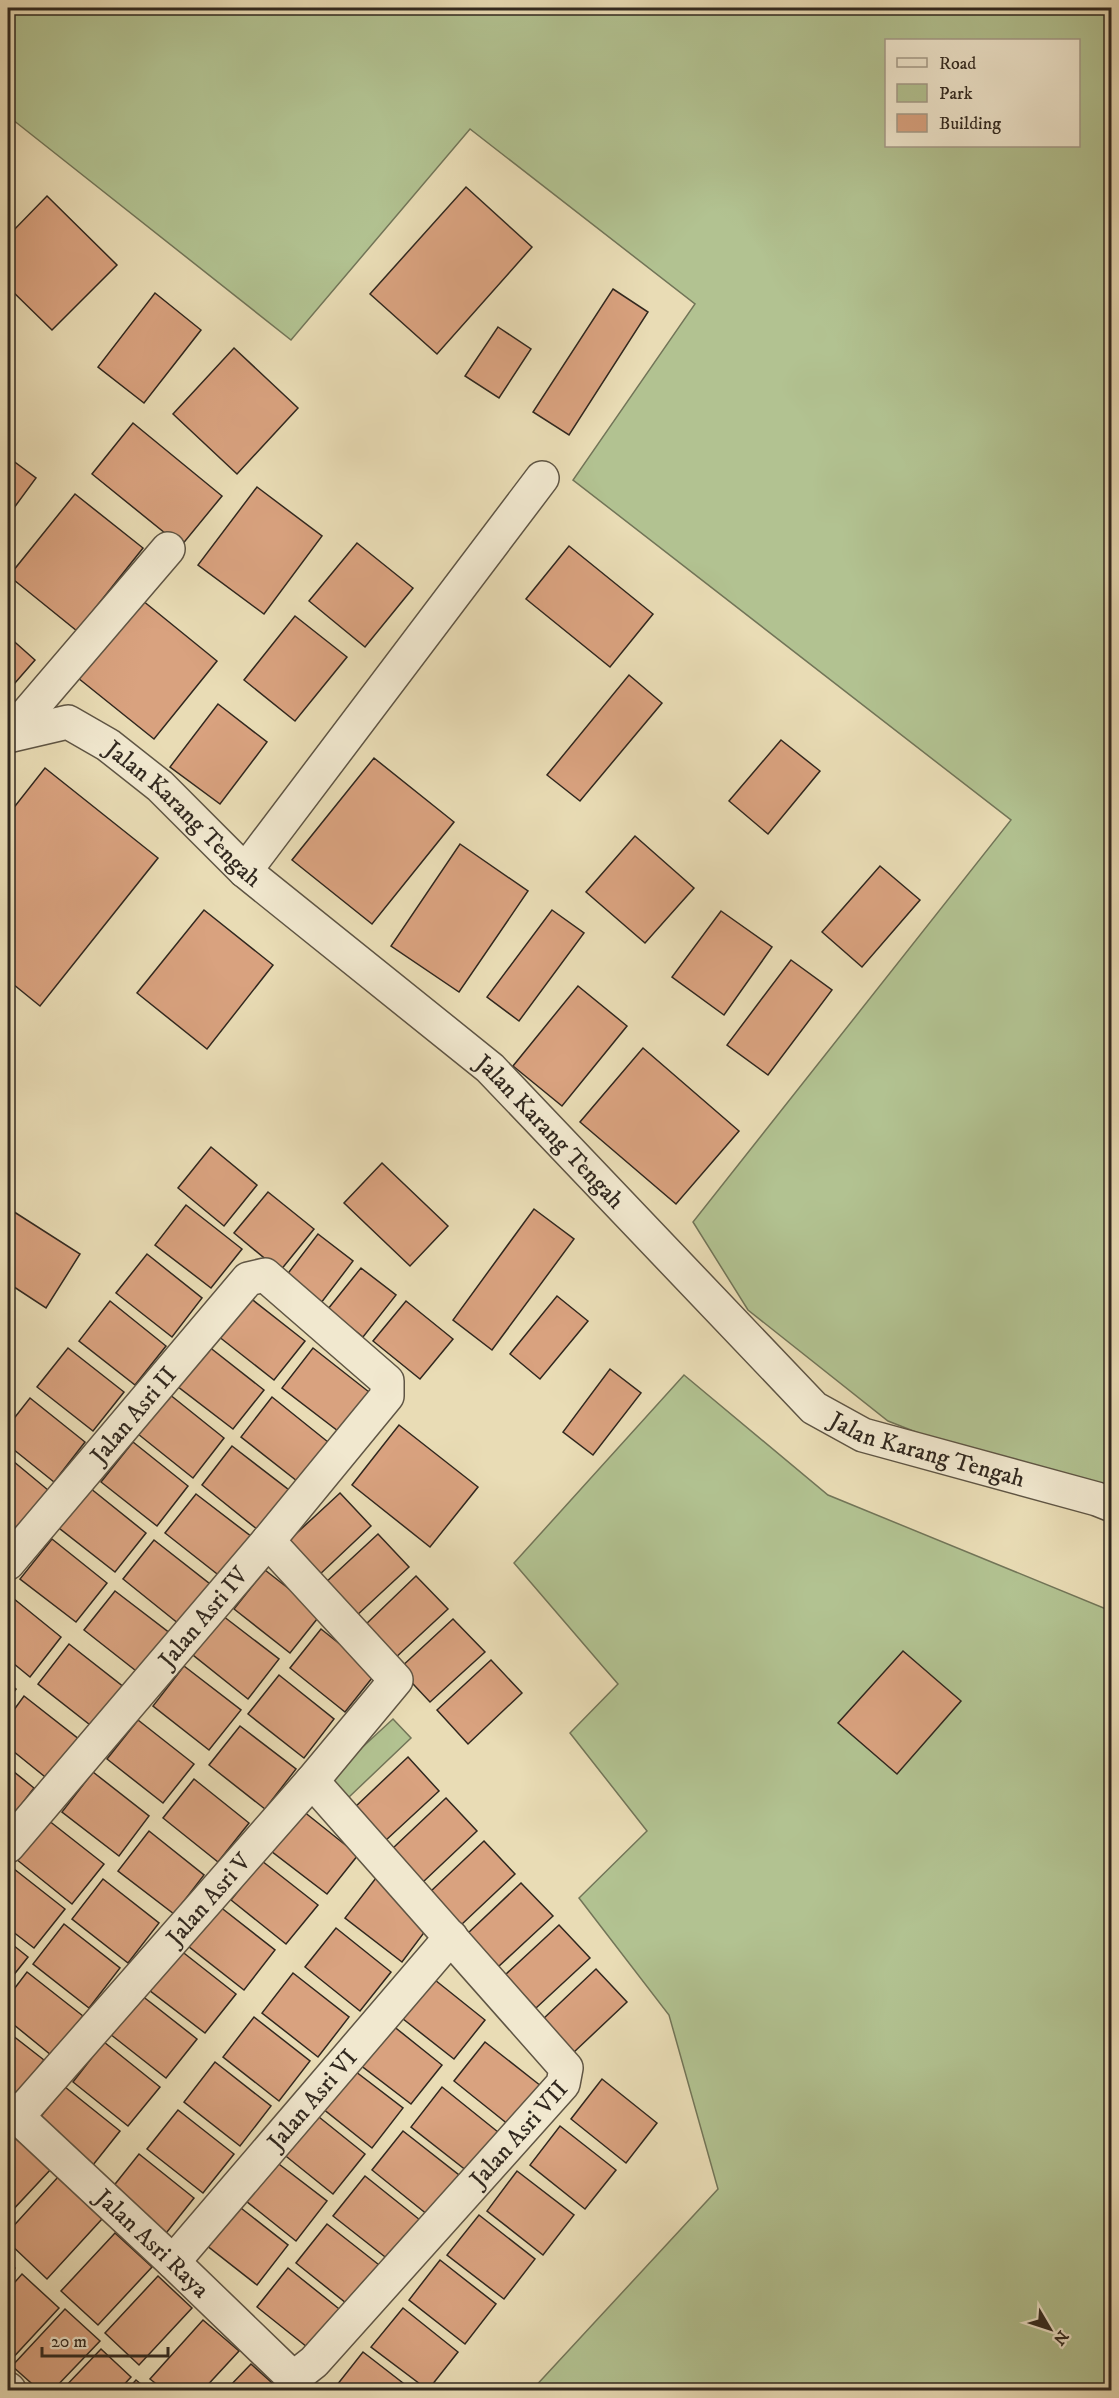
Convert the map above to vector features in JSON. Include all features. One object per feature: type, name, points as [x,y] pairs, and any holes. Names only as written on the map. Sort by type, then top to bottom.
[{"type":"street","points":[[246,871],[542,478]]},
{"type":"street","points":[[8,736],[168,549]]},
{"type":"street","name":"Jalan Karang Tengah","points":[[8,736],[68,722],[108,745],[160,786],[246,871],[490,1068],[814,1408],[863,1435],[1097,1499],[1112,1506]]},
{"type":"street","name":"Jalan Asri II","points":[[8,1563],[248,1279],[265,1275],[387,1381]]},
{"type":"street","name":"Jalan Asri IV","points":[[8,1846],[268,1541],[387,1396],[387,1381]]},
{"type":"street","name":"Jalan Asri V","points":[[12,2112],[312,1781],[396,1680],[268,1541]]},
{"type":"street","name":"Jalan Asri VII","points":[[300,2373],[314,2362],[563,2084],[566,2068],[312,1781]]},
{"type":"street","name":"Jalan Asri VI","points":[[174,2262],[451,1937]]},
{"type":"street","name":"Jalan Asri Raya","points":[[12,2112],[174,2262],[288,2373],[300,2373]]},
{"type":"green space","points":[[8,8],[1111,8],[1111,1509],[888,1421],[748,1310],[693,1222],[1011,820],[573,480],[695,304],[470,129],[291,340],[8,116]]},
{"type":"green space","points":[[684,1375],[828,1495],[1111,1611],[1111,2390],[532,2390],[718,2189],[669,2015],[579,1898],[647,1831],[570,1733],[618,1684],[514,1563]]},
{"type":"green space","points":[[393,1719],[411,1738],[348,1798],[329,1778]]},
{"type":"building","points":[[466,187],[532,247],[437,354],[370,294]]},
{"type":"building","points":[[47,196],[117,265],[52,330],[8,287],[8,236]]},
{"type":"building","points":[[613,289],[648,312],[569,435],[533,412]]},
{"type":"building","points":[[155,293],[201,330],[144,403],[98,367]]},
{"type":"building","points":[[498,327],[531,349],[499,398],[465,376]]},
{"type":"building","points":[[234,348],[298,408],[237,474],[173,414]]},
{"type":"building","points":[[133,423],[222,496],[181,546],[92,474]]},
{"type":"building","points":[[8,457],[36,478],[8,516]]},
{"type":"building","points":[[257,487],[322,536],[264,614],[198,565]]},
{"type":"building","points":[[75,494],[143,548],[77,631],[9,576]]},
{"type":"building","points":[[357,543],[413,588],[365,647],[309,601]]},
{"type":"building","points":[[569,546],[653,614],[610,667],[526,599]]},
{"type":"building","points":[[137,596],[217,661],[154,739],[73,674]]},
{"type":"building","points":[[295,616],[347,657],[295,721],[244,680]]},
{"type":"building","points":[[8,636],[35,660],[8,691]]},
{"type":"building","points":[[629,675],[662,703],[580,801],[547,775]]},
{"type":"building","points":[[218,704],[267,742],[220,804],[170,767]]},
{"type":"building","points":[[781,740],[820,771],[768,834],[729,801]]},
{"type":"building","points":[[374,758],[454,822],[372,924],[292,860]]},
{"type":"building","points":[[45,768],[158,858],[40,1006],[8,980],[8,815]]},
{"type":"building","points":[[635,836],[694,888],[645,943],[586,892]]},
{"type":"building","points":[[460,844],[528,891],[459,992],[391,946]]},
{"type":"building","points":[[880,866],[920,900],[862,967],[822,932]]},
{"type":"building","points":[[204,910],[273,965],[207,1049],[137,993]]},
{"type":"building","points":[[552,910],[584,933],[519,1021],[487,997]]},
{"type":"building","points":[[721,911],[772,947],[724,1015],[672,977]]},
{"type":"building","points":[[791,960],[832,990],[768,1075],[727,1045]]},
{"type":"building","points":[[578,986],[627,1026],[562,1106],[513,1066]]},
{"type":"building","points":[[643,1048],[739,1131],[676,1204],[580,1122]]},
{"type":"building","points":[[211,1147],[257,1185],[224,1226],[178,1188]]},
{"type":"building","points":[[382,1163],[448,1226],[410,1266],[344,1203]]},
{"type":"building","points":[[268,1192],[314,1229],[280,1271],[234,1233]]},
{"type":"building","points":[[186,1205],[242,1249],[211,1288],[155,1245]]},
{"type":"building","points":[[8,1208],[80,1254],[46,1308],[8,1283]]},
{"type":"building","points":[[534,1209],[574,1239],[492,1350],[453,1320]]},
{"type":"building","points":[[318,1234],[353,1261],[321,1303],[286,1276]]},
{"type":"building","points":[[147,1254],[202,1298],[172,1337],[116,1293]]},
{"type":"building","points":[[361,1268],[396,1295],[363,1337],[328,1309]]},
{"type":"building","points":[[557,1296],[588,1321],[540,1379],[510,1354]]},
{"type":"building","points":[[249,1297],[305,1341],[274,1380],[218,1336]]},
{"type":"building","points":[[110,1301],[166,1346],[135,1385],[79,1341]]},
{"type":"building","points":[[406,1301],[453,1339],[420,1379],[373,1341]]},
{"type":"building","points":[[208,1346],[264,1390],[233,1429],[177,1386]]},
{"type":"building","points":[[68,1348],[124,1392],[93,1431],[37,1387]]},
{"type":"building","points":[[313,1348],[369,1392],[338,1431],[282,1388]]},
{"type":"building","points":[[610,1369],[641,1393],[593,1455],[563,1432]]},
{"type":"building","points":[[169,1394],[224,1438],[193,1478],[138,1434]]},
{"type":"building","points":[[272,1397],[328,1442],[297,1481],[241,1437]]},
{"type":"building","points":[[30,1398],[85,1442],[54,1482],[8,1445],[8,1426]]},
{"type":"building","points":[[399,1425],[478,1487],[430,1547],[352,1485]]},
{"type":"building","points":[[133,1442],[188,1486],[157,1526],[101,1482]]},
{"type":"building","points":[[232,1446],[289,1490],[258,1530],[202,1485]]},
{"type":"building","points":[[13,1461],[54,1495],[8,1552],[8,1468]]},
{"type":"building","points":[[90,1488],[146,1533],[115,1572],[59,1528]]},
{"type":"building","points":[[340,1493],[371,1526],[317,1577],[286,1543]]},
{"type":"building","points":[[196,1494],[252,1537],[221,1577],[165,1533]]},
{"type":"building","points":[[378,1534],[409,1567],[355,1617],[324,1584]]},
{"type":"building","points":[[52,1539],[107,1583],[76,1622],[20,1579]]},
{"type":"building","points":[[154,1540],[210,1584],[179,1624],[123,1579]]},
{"type":"building","points":[[265,1570],[321,1614],[290,1653],[234,1609]]},
{"type":"building","points":[[416,1576],[448,1609],[393,1660],[363,1627]]},
{"type":"building","points":[[115,1591],[171,1634],[140,1674],[84,1630]]},
{"type":"building","points":[[8,1594],[61,1637],[30,1677],[8,1659]]},
{"type":"building","points":[[223,1616],[279,1659],[248,1699],[193,1655]]},
{"type":"building","points":[[453,1619],[485,1652],[430,1702],[399,1669]]},
{"type":"building","points":[[321,1629],[376,1673],[345,1712],[290,1668]]},
{"type":"building","points":[[69,1644],[125,1688],[94,1728],[38,1684]]},
{"type":"building","points":[[903,1651],[961,1701],[897,1774],[838,1723]]},
{"type":"building","points":[[491,1660],[522,1693],[468,1744],[437,1710]]},
{"type":"building","points":[[184,1666],[241,1710],[209,1750],[153,1706]]},
{"type":"building","points":[[279,1675],[334,1719],[304,1758],[248,1714]]},
{"type":"building","points":[[8,1682],[16,1689],[8,1700]]},
{"type":"building","points":[[24,1696],[80,1740],[49,1780],[8,1747],[8,1718]]},
{"type":"building","points":[[138,1720],[194,1764],[163,1803],[107,1759]]},
{"type":"building","points":[[240,1726],[296,1769],[265,1809],[209,1765]]},
{"type":"building","points":[[408,1757],[439,1791],[385,1841],[354,1808]]},
{"type":"building","points":[[8,1767],[34,1788],[8,1822]]},
{"type":"building","points":[[93,1772],[149,1816],[119,1856],[62,1812]]},
{"type":"building","points":[[194,1779],[249,1823],[218,1862],[163,1818]]},
{"type":"building","points":[[446,1798],[477,1831],[423,1882],[392,1849]]},
{"type":"building","points":[[303,1811],[358,1855],[327,1894],[271,1851]]},
{"type":"building","points":[[48,1820],[104,1864],[72,1904],[16,1859]]},
{"type":"building","points":[[149,1831],[204,1875],[174,1914],[118,1871]]},
{"type":"building","points":[[484,1841],[515,1874],[461,1925],[430,1892]]},
{"type":"building","points":[[262,1861],[318,1905],[286,1944],[231,1900]]},
{"type":"building","points":[[9,1865],[65,1909],[34,1948],[8,1928]]},
{"type":"building","points":[[376,1878],[432,1922],[402,1962],[345,1918]]},
{"type":"building","points":[[103,1879],[159,1923],[128,1963],[72,1919]]},
{"type":"building","points":[[521,1883],[553,1916],[498,1967],[467,1934]]},
{"type":"building","points":[[219,1906],[275,1950],[244,1990],[188,1946]]},
{"type":"building","points":[[64,1924],[120,1968],[89,2008],[33,1964]]},
{"type":"building","points":[[559,1925],[590,1958],[536,2008],[505,1975]]},
{"type":"building","points":[[336,1928],[391,1972],[360,2011],[305,1967]]},
{"type":"building","points":[[8,1941],[28,1957],[8,1982]]},
{"type":"building","points":[[180,1950],[236,1994],[205,2033],[149,1990]]},
{"type":"building","points":[[596,1969],[627,2002],[573,2053],[542,2020]]},
{"type":"building","points":[[27,1972],[83,2016],[51,2055],[8,2020],[8,1997]]},
{"type":"building","points":[[293,1973],[349,2017],[318,2057],[262,2013]]},
{"type":"building","points":[[430,1976],[485,2020],[454,2059],[398,2015]]},
{"type":"building","points":[[141,1995],[197,2039],[166,2078],[110,2034]]},
{"type":"building","points":[[254,2017],[310,2061],[279,2101],[223,2057]]},
{"type":"building","points":[[387,2021],[442,2065],[411,2104],[355,2061]]},
{"type":"building","points":[[8,2032],[44,2060],[12,2099],[8,2096]]},
{"type":"building","points":[[104,2042],[160,2087],[128,2126],[73,2082]]},
{"type":"building","points":[[485,2042],[541,2086],[509,2125],[454,2081]]},
{"type":"building","points":[[215,2062],[271,2106],[240,2146],[184,2102]]},
{"type":"building","points":[[347,2065],[403,2108],[372,2148],[317,2104]]},
{"type":"building","points":[[602,2079],[657,2123],[626,2163],[571,2119]]},
{"type":"building","points":[[65,2087],[120,2131],[89,2170],[33,2126]]},
{"type":"building","points":[[442,2087],[498,2132],[467,2171],[411,2127]]},
{"type":"building","points":[[309,2109],[365,2154],[333,2194],[277,2149]]},
{"type":"building","points":[[178,2110],[234,2154],[203,2193],[147,2149]]},
{"type":"building","points":[[560,2126],[616,2170],[585,2209],[530,2165]]},
{"type":"building","points":[[11,2130],[52,2168],[8,2215],[8,2133]]},
{"type":"building","points":[[403,2131],[459,2175],[428,2215],[372,2170]]},
{"type":"building","points":[[139,2154],[194,2198],[163,2237],[108,2193]]},
{"type":"building","points":[[271,2158],[327,2201],[296,2241],[241,2197]]},
{"type":"building","points":[[517,2171],[574,2215],[543,2255],[487,2211]]},
{"type":"building","points":[[365,2176],[420,2220],[389,2260],[333,2216]]},
{"type":"building","points":[[58,2177],[102,2219],[47,2279],[8,2242],[8,2232]]},
{"type":"building","points":[[232,2201],[288,2245],[257,2285],[201,2241]]},
{"type":"building","points":[[479,2215],[535,2259],[504,2299],[447,2255]]},
{"type":"building","points":[[327,2224],[383,2268],[351,2307],[296,2263]]},
{"type":"building","points":[[115,2233],[152,2267],[98,2325],[61,2291]]},
{"type":"building","points":[[440,2260],[496,2304],[465,2344],[409,2300]]},
{"type":"building","points":[[8,2261],[15,2268],[8,2276]]},
{"type":"building","points":[[288,2268],[343,2312],[312,2351],[257,2307]]},
{"type":"building","points":[[22,2274],[59,2308],[8,2363],[8,2290]]},
{"type":"building","points":[[158,2276],[192,2308],[139,2365],[105,2333]]},
{"type":"building","points":[[403,2308],[458,2352],[428,2390],[371,2347]]},
{"type":"building","points":[[65,2309],[100,2341],[53,2390],[39,2390],[12,2366]]},
{"type":"building","points":[[203,2320],[239,2351],[203,2390],[164,2390],[150,2379]]},
{"type":"building","points":[[101,2349],[131,2377],[119,2390],[62,2390]]},
{"type":"building","points":[[363,2352],[412,2390],[333,2390]]},
{"type":"building","points":[[251,2364],[280,2390],[226,2390]]},
{"type":"building","points":[[136,2380],[148,2390],[127,2390]]}]
